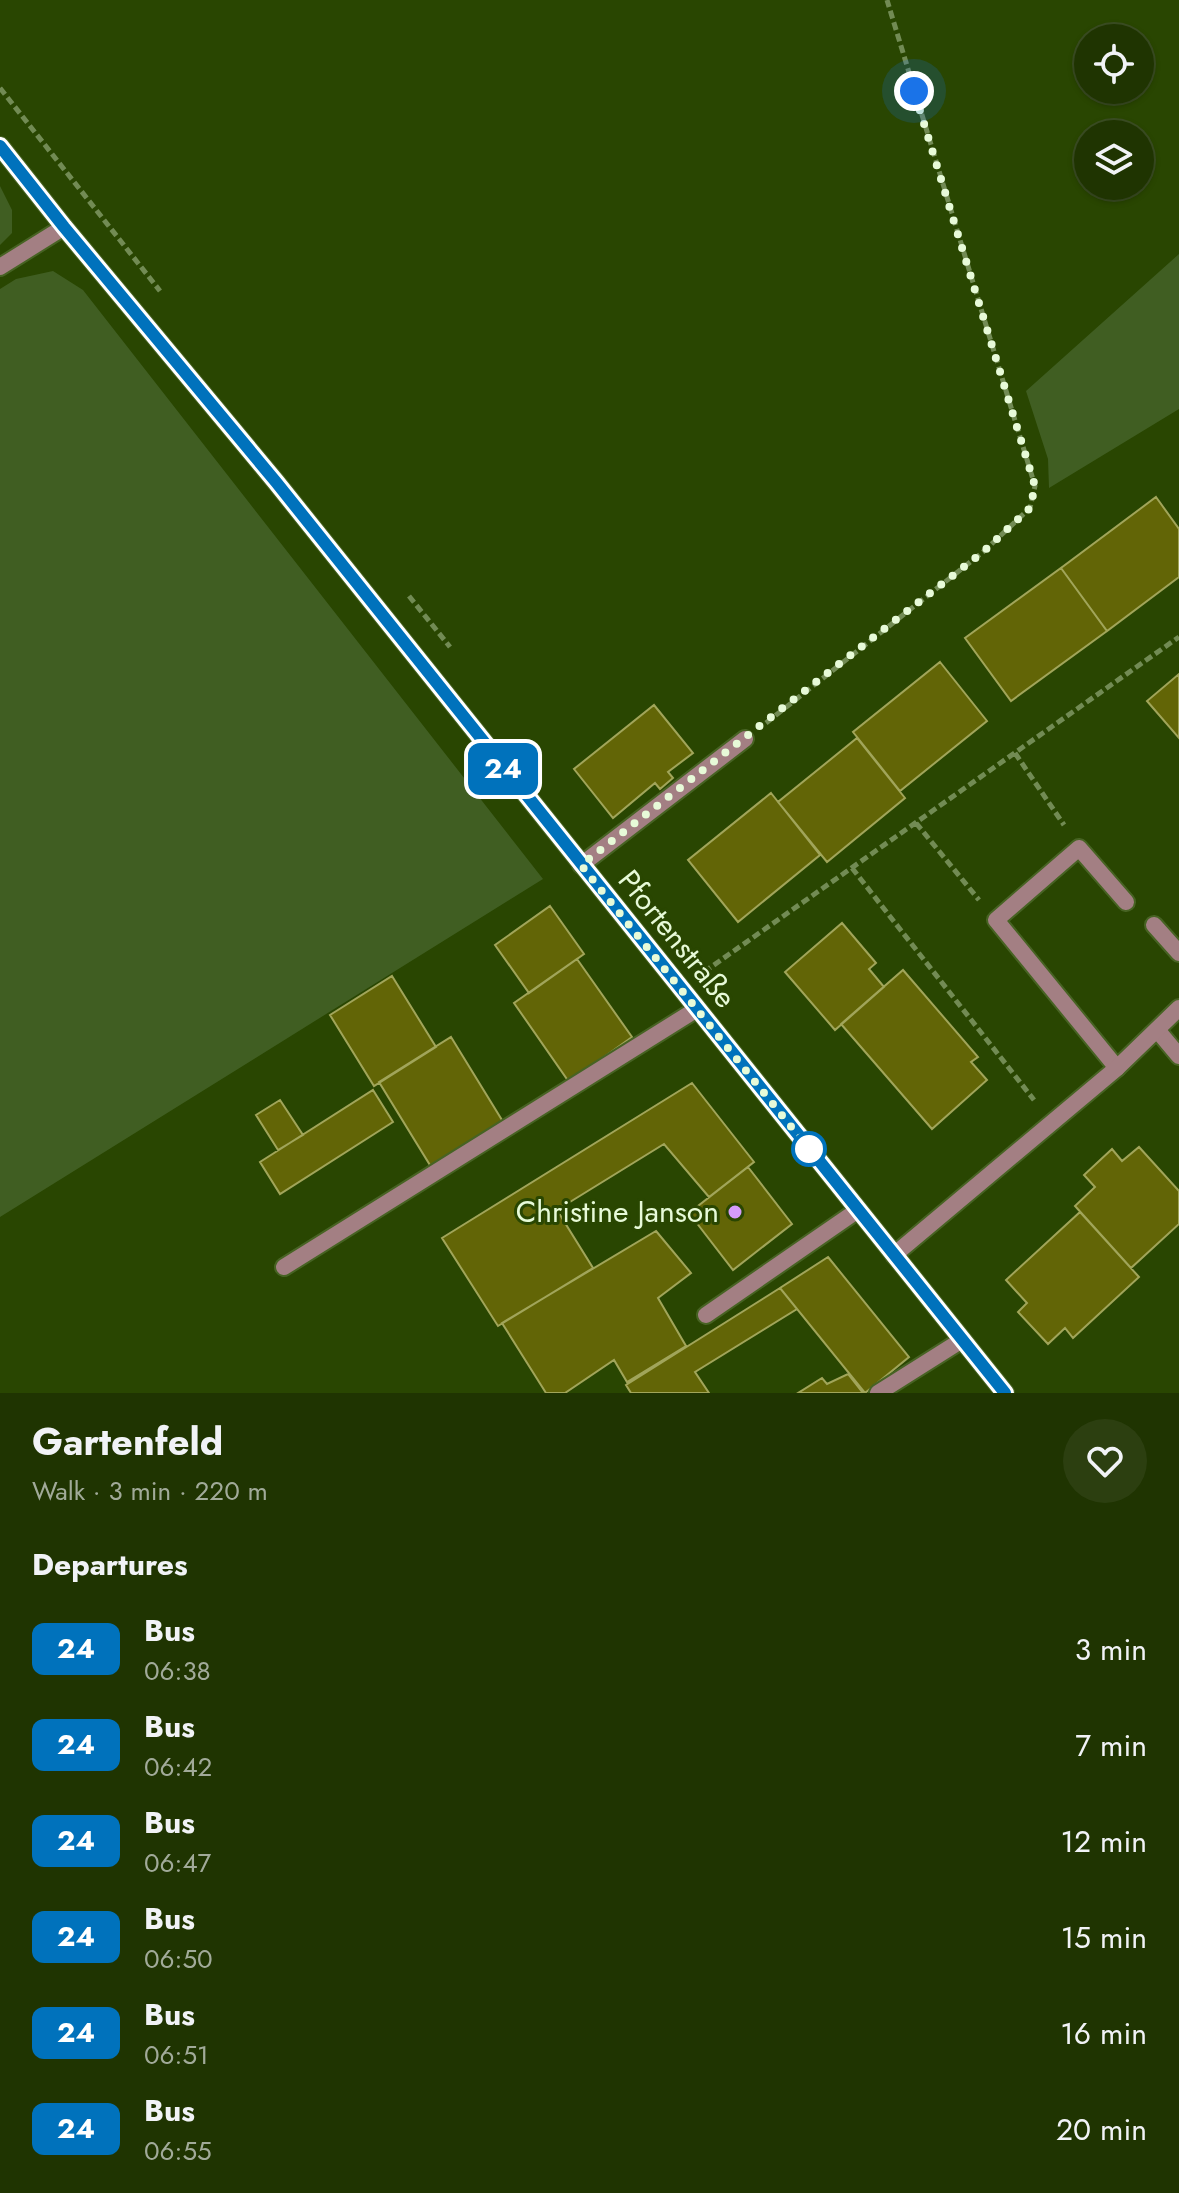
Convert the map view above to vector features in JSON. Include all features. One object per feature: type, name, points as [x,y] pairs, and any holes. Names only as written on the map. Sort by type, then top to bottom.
[{"type":"street","name":"Pfortenstraße","points":[[0,146],[276,482],[1005,1393]]},
{"type":"street","points":[[0,267],[64,227]]},
{"type":"street","points":[[581,865],[745,739]]},
{"type":"street","points":[[1117,1068],[996,920],[1079,848],[1126,902]]},
{"type":"street","points":[[1154,925],[1179,953]]},
{"type":"street","points":[[894,1255],[1117,1068],[1179,1008]]},
{"type":"street","points":[[284,1267],[697,1009]]},
{"type":"street","points":[[1158,1031],[1179,1056]]},
{"type":"street","points":[[706,1315],[858,1210]]},
{"type":"street","points":[[878,1393],[962,1340]]},
{"type":"path","points":[[745,739],[1016,524],[1030,508],[1035,486],[887,0]]},
{"type":"path","points":[[0,88],[95,209]]},
{"type":"path","points":[[680,989],[1179,637]]},
{"type":"path","points":[[1015,753],[1079,848]]},
{"type":"path","points":[[916,823],[996,920]]},
{"type":"path","points":[[852,868],[1052,1123]]},
{"type":"green space","points":[[0,186],[12,210],[12,233],[0,245]]},
{"type":"green space","points":[[1179,254],[1179,409],[1049,488],[1048,459],[1026,391]]},
{"type":"green space","points":[[53,271],[83,290],[543,879],[0,1217],[0,289],[16,279]]},
{"type":"building","points":[[1156,497],[1179,529],[1179,577],[1107,631],[1061,568]]},
{"type":"building","points":[[1061,568],[1107,631],[1011,701],[965,638]]},
{"type":"building","points":[[940,662],[987,721],[900,791],[853,732]]},
{"type":"building","points":[[1179,674],[1179,738],[1147,701]]},
{"type":"building","points":[[654,705],[693,753],[668,772],[673,778],[660,789],[655,783],[613,818],[574,769]]},
{"type":"building","points":[[857,738],[905,798],[827,862],[778,802]]},
{"type":"building","points":[[771,793],[820,855],[738,922],[688,860]]},
{"type":"building","points":[[550,906],[584,954],[529,993],[495,945]]},
{"type":"building","points":[[842,923],[876,963],[869,969],[884,987],[835,1030],[785,972]]},
{"type":"building","points":[[577,959],[632,1037],[569,1082],[514,1003]]},
{"type":"building","points":[[903,970],[978,1057],[971,1062],[987,1080],[932,1129],[841,1024]]},
{"type":"building","points":[[392,976],[436,1047],[374,1086],[330,1015]]},
{"type":"building","points":[[451,1037],[505,1125],[433,1170],[379,1082]]},
{"type":"building","points":[[692,1083],[754,1162],[709,1197],[664,1144],[557,1210],[593,1268],[498,1326],[442,1238]]},
{"type":"building","points":[[373,1090],[393,1122],[280,1194],[260,1162]]},
{"type":"building","points":[[280,1100],[303,1135],[278,1150],[256,1115]]},
{"type":"building","points":[[1139,1147],[1179,1191],[1179,1224],[1131,1268],[1075,1206],[1095,1187],[1084,1175],[1112,1149],[1122,1161]]},
{"type":"building","points":[[748,1167],[792,1224],[733,1270],[689,1213]]},
{"type":"building","points":[[1080,1212],[1139,1277],[1073,1338],[1065,1328],[1048,1344],[1018,1312],[1027,1303],[1006,1280]]},
{"type":"building","points":[[656,1231],[691,1273],[658,1298],[686,1346],[627,1382],[614,1360],[565,1393],[546,1393],[502,1323]]},
{"type":"building","points":[[828,1257],[909,1357],[865,1393],[780,1288]]},
{"type":"building","points":[[780,1288],[797,1309],[695,1372],[709,1393],[631,1393],[626,1385]]},
{"type":"building","points":[[848,1374],[863,1393],[798,1393],[822,1378],[827,1384]]},
{"type":"bus line","name":"24","points":[[0,146],[276,482],[1005,1393]]},
{"type":"place","name":"Christine Janson","points":[[735,1212]]},
{"type":"route","points":[[809,1149],[581,865],[983,552],[1030,508],[1035,486],[914,91]]}]
